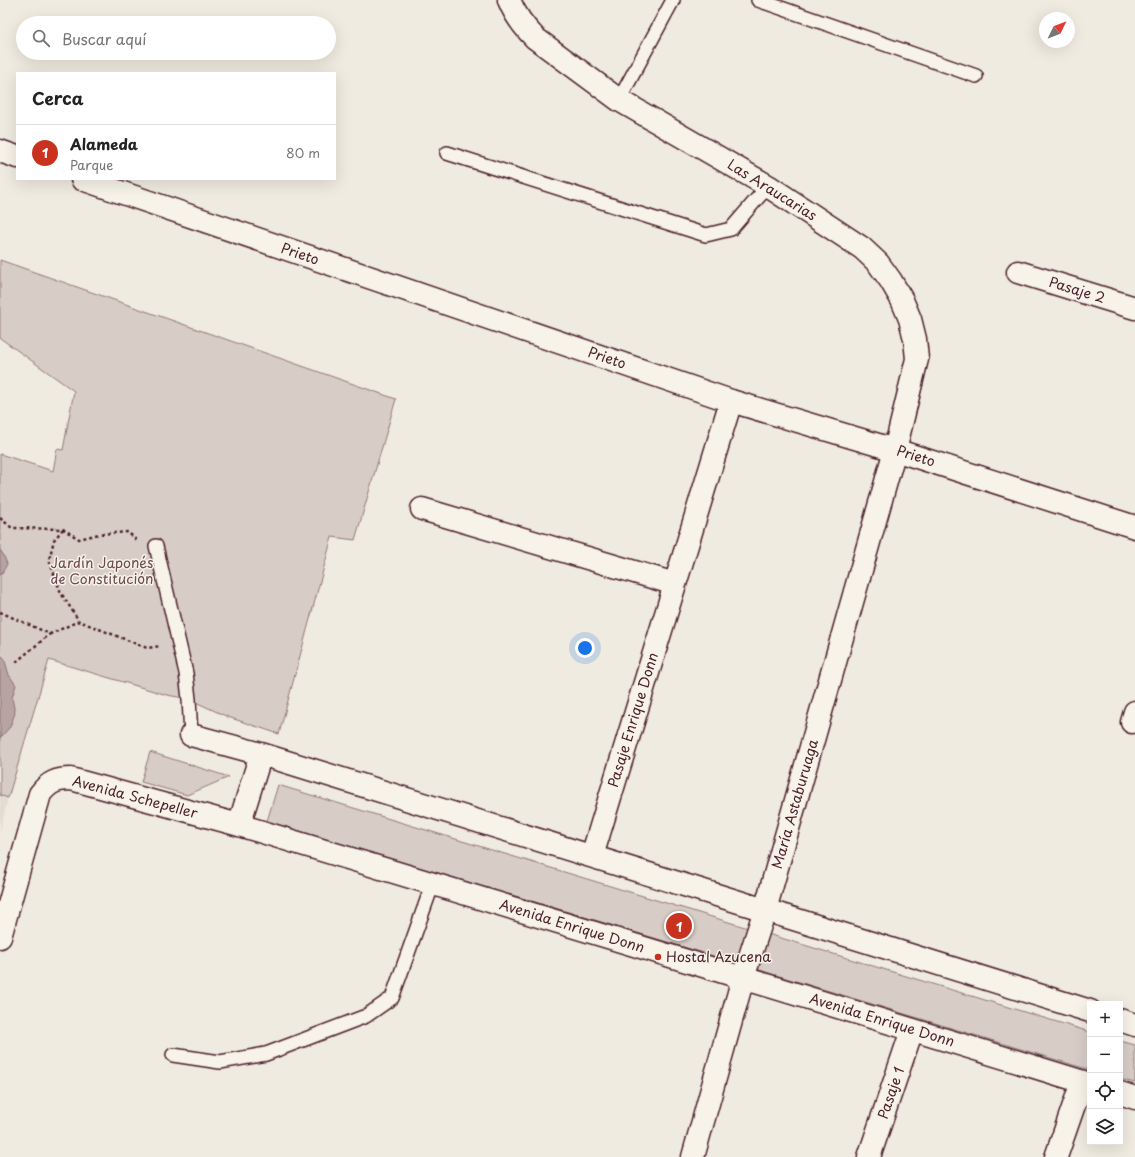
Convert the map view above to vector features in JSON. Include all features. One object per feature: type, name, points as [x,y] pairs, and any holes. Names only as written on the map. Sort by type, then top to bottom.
[{"type":"street","name":"Las Araucarias","points":[[510,0],[514,12],[523,26],[535,38],[619,100],[768,186],[862,248],[882,269],[902,300],[910,319],[917,359],[895,450]]},
{"type":"street","points":[[0,151],[16,157]]},
{"type":"street","name":"Prieto","points":[[85,180],[731,401],[895,450],[1135,527]]},
{"type":"street","name":"Pasaje 2","points":[[1018,272],[1135,308]]},
{"type":"street","name":"Pasaje Enrique Donn","points":[[592,856],[731,401]]},
{"type":"street","name":"María Astaburuaga","points":[[694,1157],[743,978],[765,910],[895,450]]},
{"type":"street","points":[[422,508],[675,584]]},
{"type":"street","points":[[191,735],[261,754],[1087,1010]]},
{"type":"street","points":[[240,825],[261,754]]},
{"type":"street","name":"Avenida Schepeller","points":[[0,937],[39,798],[45,787],[52,782],[61,779],[71,779],[240,825]]},
{"type":"street","name":"Avenida Enrique Donn","points":[[240,825],[1086,1083]]},
{"type":"street","points":[[1123,1021],[1135,1025]]},
{"type":"street","name":"Pasaje 1","points":[[869,1157],[912,1030]]},
{"type":"street","points":[[1056,1157],[1086,1083]]},
{"type":"street","points":[[1123,1094],[1135,1098]]},
{"type":"lane","points":[[619,100],[674,0]]},
{"type":"lane","points":[[758,0],[976,76]]},
{"type":"lane","points":[[447,153],[706,235],[731,229],[768,186]]},
{"type":"lane","points":[[156,546],[186,673],[189,693],[191,735]]},
{"type":"lane","points":[[173,1055],[220,1062],[266,1054],[366,1016],[392,998],[433,883]]},
{"type":"path","points":[[0,518],[12,528],[63,529],[79,539],[99,534],[128,532],[138,541]]},
{"type":"path","points":[[63,529],[54,540],[49,560],[61,593],[79,622],[148,648],[179,645]]},
{"type":"path","points":[[0,612],[50,634]]},
{"type":"path","points":[[16,662],[50,634],[79,622]]},
{"type":"shaded area","points":[[0,550],[7,564],[0,575]]},
{"type":"shaded area","points":[[0,654],[4,658],[9,675],[16,685],[12,698],[15,713],[10,727],[0,738]]},
{"type":"shaded area","points":[[0,795],[8,798],[0,831]]},
{"type":"green space","name":"Jardín Japonés de Constitución","points":[[0,260],[396,399],[355,540],[332,537],[279,734],[228,717],[189,699],[167,695],[49,660],[8,798],[0,795],[0,454],[53,471],[57,449],[63,450],[74,391],[0,338]]},
{"type":"green space","points":[[150,752],[229,777],[187,795],[141,782]]},
{"type":"green space","points":[[278,785],[1087,1031],[1087,1069],[267,821]]},
{"type":"green space","points":[[1123,1042],[1135,1045],[1135,1083],[1123,1080]]},
{"type":"place","name":"Alameda","points":[[679,926]]},
{"type":"place","name":"Hostal Azucena","points":[[658,957]]}]
